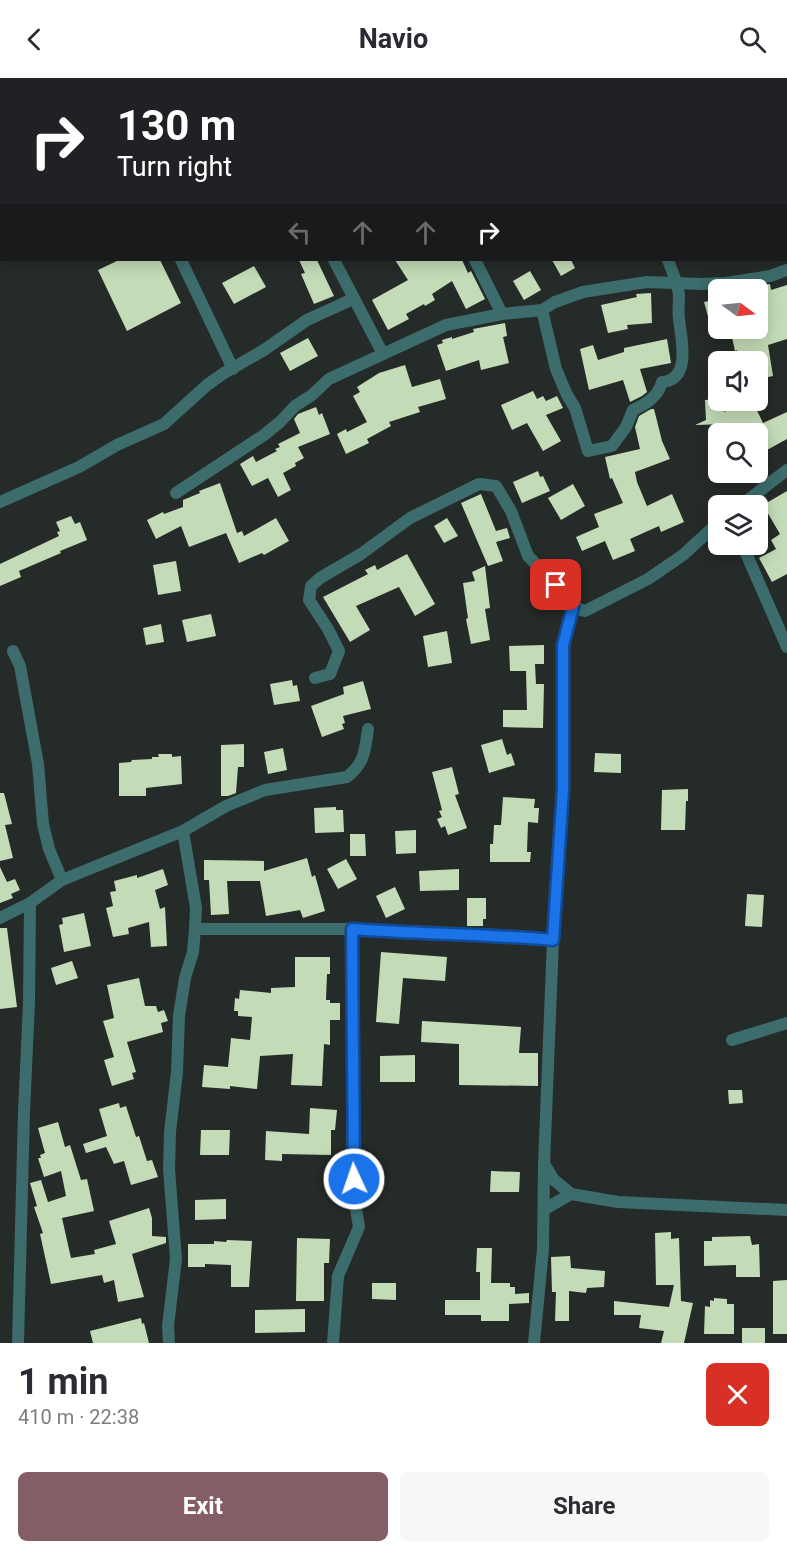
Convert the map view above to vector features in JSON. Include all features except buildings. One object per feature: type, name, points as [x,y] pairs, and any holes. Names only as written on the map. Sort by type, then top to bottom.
[{"type":"street","points":[[181,261],[233,369]]},
{"type":"street","points":[[334,261],[383,354]]},
{"type":"street","points":[[476,261],[502,314]]},
{"type":"street","points":[[542,310],[556,369],[575,408],[588,451],[612,446],[626,427],[633,410],[647,404],[660,390],[662,382],[676,377],[683,355],[678,316],[679,295],[668,261]]},
{"type":"street","points":[[176,492],[264,435],[295,406],[329,380],[446,325],[502,314],[542,310],[555,302],[583,292],[647,282],[726,283],[770,276],[787,270]]},
{"type":"street","points":[[0,502],[79,467],[117,445],[164,424],[207,386],[307,320],[353,299]]},
{"type":"street","points":[[754,495],[787,470]]},
{"type":"street","points":[[315,678],[330,674],[339,651],[309,600],[311,586],[320,578],[361,554],[410,518],[479,484],[496,486],[511,511],[528,556],[556,585],[573,607],[585,610],[648,579],[683,555],[708,532]]},
{"type":"street","points":[[747,555],[787,647]]},
{"type":"street","points":[[534,1343],[543,1250],[553,940],[563,789],[563,645],[573,607]]},
{"type":"street","points":[[13,651],[20,666],[38,764],[45,832],[49,849],[62,880]]},
{"type":"street","points":[[0,918],[30,903],[62,880],[183,831],[226,806],[265,790],[347,777],[357,769],[362,760],[368,729]]},
{"type":"street","points":[[169,1343],[168,1326],[176,1259],[169,1169],[170,1132],[177,1072],[179,1016],[185,978],[193,952],[196,908],[183,831]]},
{"type":"street","points":[[18,1343],[30,903]]},
{"type":"street","points":[[195,929],[352,929],[416,934],[484,934],[553,940]]},
{"type":"street","points":[[333,1343],[338,1276],[359,1227],[354,1196],[352,1146],[352,929]]},
{"type":"street","points":[[732,1041],[787,1023]]},
{"type":"street","points":[[544,1164],[554,1180],[571,1194],[618,1202],[787,1210]]},
{"type":"street","points":[[545,1209],[571,1194]]},
{"type":"route","points":[[354,1179],[352,929],[416,934],[484,934],[553,940],[563,789],[563,645],[573,607],[556,585]]}]
